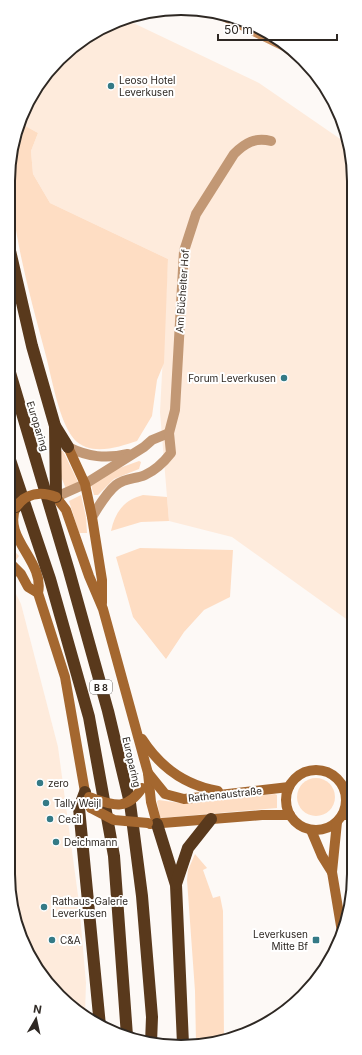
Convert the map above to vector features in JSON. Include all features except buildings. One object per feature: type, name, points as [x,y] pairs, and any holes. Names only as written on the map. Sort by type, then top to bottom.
[{"type":"highway","points":[[15,273],[30,339],[55,426],[56,497]]},
{"type":"highway","name":"Europaring","points":[[15,390],[69,571],[108,711],[130,803],[142,896],[152,1017],[151,1037]]},
{"type":"highway","points":[[55,426],[68,447]]},
{"type":"highway","name":"B 8","points":[[15,475],[50,579],[89,717],[114,856],[127,1030]]},
{"type":"highway","points":[[87,795],[79,808],[99,1019]]},
{"type":"highway","points":[[176,885],[188,848],[211,819]]},
{"type":"highway","points":[[152,824],[176,885],[183,1040]]},
{"type":"main road","name":"Europaring","points":[[68,447],[84,484],[92,517],[102,580],[102,609]]},
{"type":"main road","points":[[15,510],[27,496],[45,493],[56,497]]},
{"type":"main road","name":"Europaring","points":[[56,497],[66,510],[102,609],[148,773],[152,824]]},
{"type":"main road","points":[[15,529],[16,534],[35,569],[40,583],[38,593],[65,677],[87,795],[91,808],[114,820],[152,824],[262,815],[290,815]]},
{"type":"main road","points":[[15,568],[21,574],[28,587],[38,593]]},
{"type":"main road","points":[[136,731],[152,754],[166,768],[189,783],[230,793]]},
{"type":"main road","points":[[340,920],[332,872],[340,819],[347,805],[347,795],[344,786],[337,777],[327,771],[316,769],[305,772],[296,778],[289,787],[286,796],[286,806],[290,815],[297,823],[311,830],[330,828],[340,819],[347,817]]},
{"type":"main road","points":[[87,795],[110,804],[123,805],[136,797],[142,788],[148,773]]},
{"type":"main road","name":"Rathenaustraße","points":[[148,773],[165,794],[184,799],[289,787]]},
{"type":"main road","points":[[311,830],[322,856],[332,872]]},
{"type":"street","name":"Am Büchelter Hof","points":[[92,517],[103,499],[117,485],[130,478],[145,475],[162,464],[171,453],[169,433],[175,410],[181,283],[187,237],[196,214],[234,154],[242,146],[254,140],[263,139],[271,141]]},
{"type":"street","points":[[56,497],[84,484],[152,440],[169,433]]},
{"type":"street","points":[[68,447],[82,454],[100,457],[115,457],[135,452]]},
{"type":"shaded area","points":[[220,20],[245,28],[264,37],[282,49],[295,61],[283,51]]},
{"type":"shaded area","points":[[133,23],[259,83],[342,140],[347,170],[347,620],[232,537],[169,521],[160,412],[168,259],[50,203],[33,174],[31,151],[38,133],[25,126],[37,98],[49,80],[80,49],[98,37]]},
{"type":"shaded area","points":[[25,126],[38,133],[31,151],[33,174],[50,203],[168,259],[164,363],[157,380],[152,416],[137,441],[113,448],[88,448],[74,439],[69,431],[60,411],[20,253],[15,225],[15,170],[18,149]]},
{"type":"shaded area","points":[[60,451],[63,451],[78,482],[66,489],[60,474]]},
{"type":"shaded area","points":[[139,461],[141,462],[139,469],[114,479],[98,495],[94,495],[91,485],[114,470]]},
{"type":"shaded area","points":[[81,495],[86,517],[87,533],[79,533],[69,501]]},
{"type":"shaded area","points":[[143,495],[167,497],[169,521],[141,522],[111,531],[115,518],[121,508],[136,497]]},
{"type":"shaded area","points":[[140,548],[233,550],[230,597],[204,610],[184,632],[166,659],[133,617],[116,557]]},
{"type":"shaded area","points":[[15,552],[19,556],[16,560],[15,559]]},
{"type":"shaded area","points":[[15,592],[21,604],[58,747],[79,903],[86,983],[85,1009],[56,983],[37,957],[24,927],[16,896]]},
{"type":"shaded area","points":[[312,778],[320,778],[330,783],[334,790],[334,804],[330,811],[320,816],[312,816],[302,811],[300,808],[297,801],[297,793],[302,783],[305,781]]},
{"type":"shaded area","points":[[277,795],[277,808],[162,818],[160,817],[157,801],[180,803]]},
{"type":"shaded area","points":[[195,854],[207,868],[203,870],[213,898],[220,896],[223,911],[224,1034],[196,1040],[195,991],[187,880],[188,870]]},
{"type":"pier","points":[[294,60],[302,69],[293,62]]},
{"type":"place","name":"Leoso Hotel Leverkusen","points":[[111,86]]},
{"type":"place","name":"Forum Leverkusen","points":[[284,378]]},
{"type":"place","name":"zero","points":[[40,783]]},
{"type":"place","name":"Tally Weijl","points":[[46,803]]},
{"type":"place","name":"Cecil","points":[[50,819]]},
{"type":"place","name":"Deichmann","points":[[56,842]]},
{"type":"place","name":"Rathaus-Galerie Leverkusen","points":[[44,907]]},
{"type":"place","name":"C&A","points":[[52,940]]},
{"type":"place","name":"Leverkusen Mitte Bf","points":[[316,940]]}]
